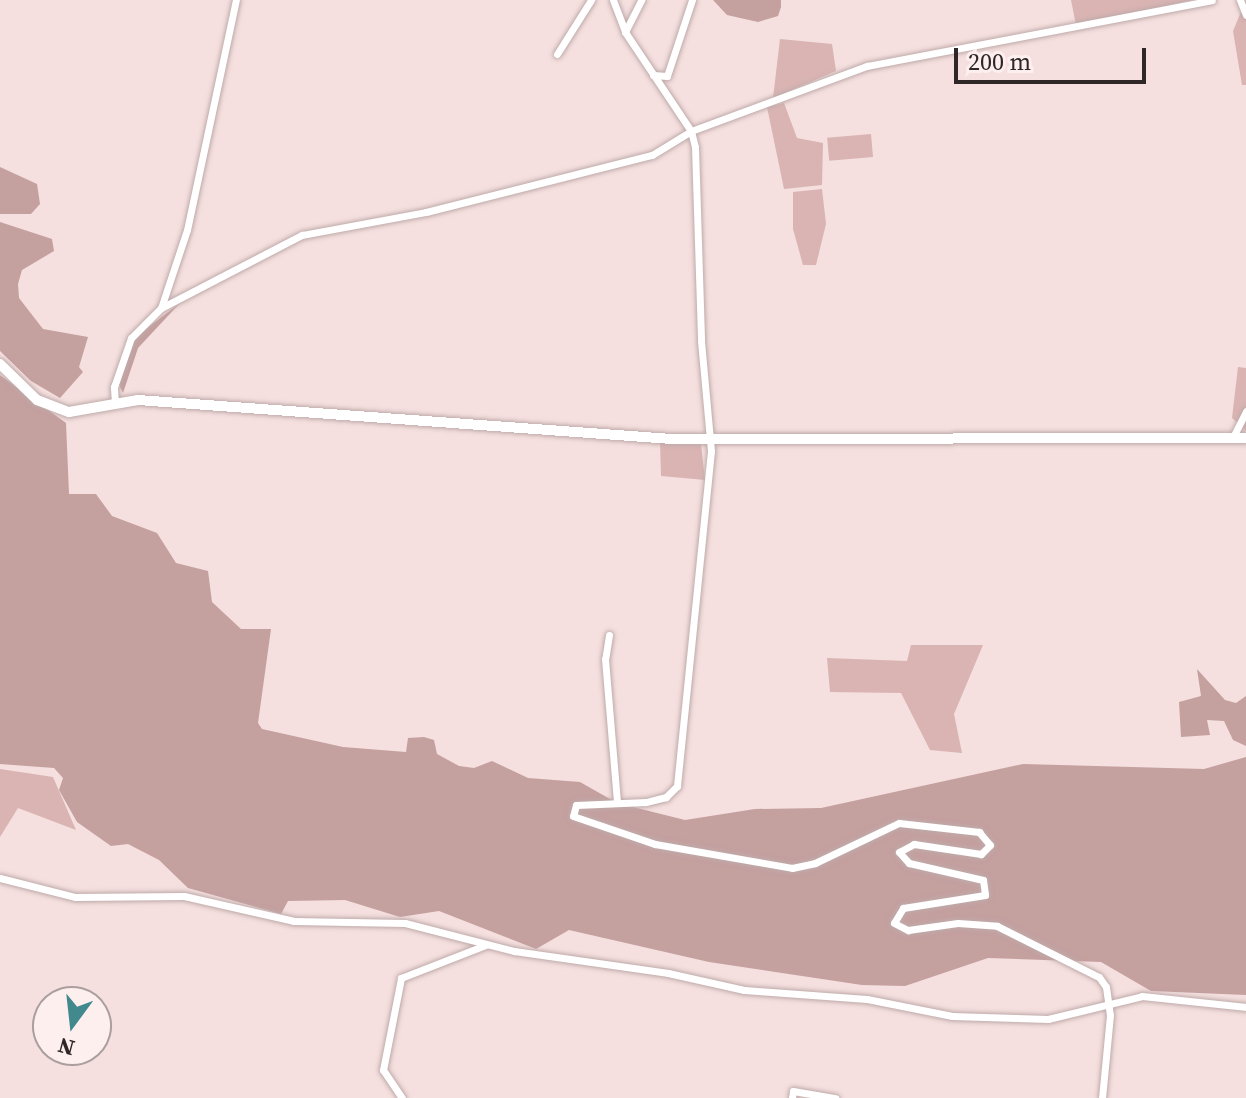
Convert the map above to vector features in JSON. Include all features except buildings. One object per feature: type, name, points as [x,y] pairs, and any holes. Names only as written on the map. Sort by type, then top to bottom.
[{"type":"street","points":[[161,308],[187,230],[236,0]]},
{"type":"street","points":[[557,54],[591,0]]},
{"type":"street","points":[[613,0],[625,32],[691,131],[698,168],[701,341],[710,438],[683,764],[677,786],[666,797],[576,805],[573,816],[655,844],[792,868],[815,863],[899,823],[979,832],[990,845],[981,854],[914,844],[899,852],[909,863],[983,880],[985,895],[903,908],[896,912],[894,923],[908,930],[958,923],[997,926],[1089,969],[1106,987],[1108,1004],[1102,1098]]},
{"type":"street","points":[[625,32],[641,0]]},
{"type":"street","points":[[653,75],[667,76],[692,0]]},
{"type":"street","points":[[115,403],[114,387],[131,338],[161,308],[302,235],[426,212],[652,155],[691,131],[867,66],[1212,0]]},
{"type":"street","points":[[1240,0],[1246,15]]},
{"type":"street","points":[[0,364],[51,408],[83,411],[115,403],[178,402],[710,438],[1246,438]]},
{"type":"street","points":[[1233,437],[1246,411]]},
{"type":"street","points":[[609,635],[605,659],[617,803]]},
{"type":"street","points":[[0,878],[75,897],[184,896],[294,921],[405,923],[487,944],[744,990],[867,999],[952,1016],[1048,1019],[1142,996],[1246,1007]]},
{"type":"street","points":[[402,1098],[383,1070],[401,978],[487,944]]},
{"type":"street","points":[[792,1098],[793,1091],[835,1098]]},
{"type":"shaded area","points":[[713,0],[781,0],[781,7],[778,16],[758,22],[727,15]]},
{"type":"shaded area","points":[[1071,0],[1193,0],[1076,25]]},
{"type":"shaded area","points":[[1246,0],[1246,85],[1242,85],[1233,31]]},
{"type":"shaded area","points":[[780,39],[832,44],[836,71],[773,98]]},
{"type":"shaded area","points":[[784,103],[797,138],[823,143],[822,185],[784,189],[767,107]]},
{"type":"shaded area","points":[[871,134],[873,157],[829,161],[827,138]]},
{"type":"shaded area","points":[[0,167],[37,184],[40,204],[31,214],[0,214]]},
{"type":"shaded area","points":[[822,189],[826,224],[816,265],[803,265],[793,229],[793,192]]},
{"type":"shaded area","points":[[0,222],[52,239],[54,251],[22,270],[18,284],[19,298],[43,329],[88,337],[79,367],[83,372],[60,398],[31,381],[0,351]]},
{"type":"shaded area","points":[[180,303],[138,348],[123,393],[119,385],[134,338]]},
{"type":"shaded area","points":[[1238,367],[1246,368],[1246,431],[1232,418]]},
{"type":"shaded area","points":[[0,375],[66,423],[69,494],[96,494],[112,516],[157,533],[176,563],[208,571],[212,602],[241,629],[271,629],[258,723],[262,729],[343,747],[406,752],[408,738],[424,737],[434,740],[437,754],[459,766],[474,768],[492,761],[528,778],[580,782],[617,803],[685,820],[755,809],[821,808],[1023,764],[1204,769],[1246,757],[1246,995],[1151,991],[1101,962],[988,958],[905,986],[862,985],[709,962],[569,930],[536,949],[439,911],[400,917],[345,900],[288,901],[281,914],[188,888],[159,860],[128,844],[111,846],[77,822],[59,790],[63,778],[54,768],[0,764]]},
{"type":"shaded area","points":[[660,442],[701,444],[705,480],[661,476]]},
{"type":"shaded area","points":[[911,645],[983,645],[954,714],[962,753],[930,750],[901,693],[830,692],[827,658],[907,661]]},
{"type":"shaded area","points":[[1197,669],[1225,700],[1236,703],[1246,696],[1246,746],[1233,740],[1224,721],[1207,720],[1210,735],[1181,737],[1179,702],[1201,696]]},
{"type":"shaded area","points":[[0,769],[53,777],[76,830],[18,808],[0,837]]}]
